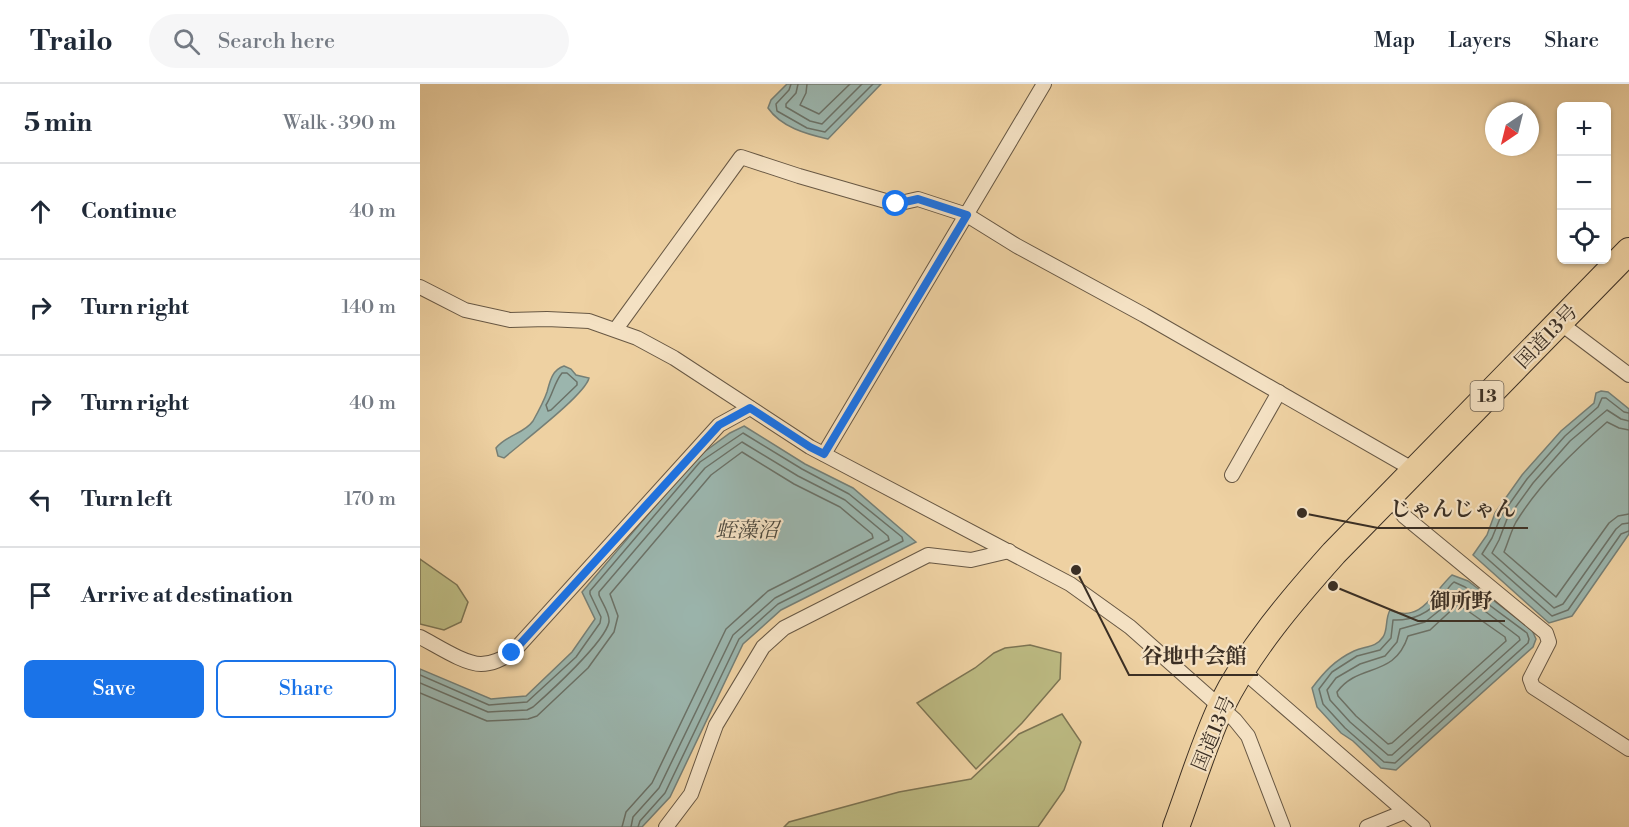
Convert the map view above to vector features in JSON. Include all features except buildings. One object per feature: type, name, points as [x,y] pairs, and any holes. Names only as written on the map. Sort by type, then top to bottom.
[{"type":"highway","name":"国道13号","points":[[1176,827],[1222,706],[1242,670],[1295,596],[1414,470],[1629,251]]},
{"type":"street","points":[[824,454],[1044,84]]},
{"type":"street","points":[[616,329],[741,156],[799,176],[896,204],[918,199],[967,215],[1017,246],[1144,315],[1414,470]]},
{"type":"street","points":[[420,286],[465,310],[510,320],[589,321],[637,338],[674,358],[810,447],[1070,584],[1122,621],[1222,706],[1248,736],[1283,827]]},
{"type":"street","points":[[1560,323],[1629,375]]},
{"type":"street","points":[[1232,475],[1279,392]]},
{"type":"street","points":[[420,637],[468,661],[481,664],[498,661],[512,653],[719,425],[750,408]]},
{"type":"street","points":[[1390,497],[1404,516],[1546,633],[1549,642],[1530,679],[1533,687],[1629,749]]},
{"type":"street","points":[[666,827],[691,794],[717,725],[763,647],[784,628],[928,555],[970,560],[1009,551]]},
{"type":"street","points":[[1242,670],[1423,827]]},
{"type":"street","points":[[1367,827],[1404,812]]},
{"type":"shaded area","points":[[420,559],[457,585],[468,602],[461,622],[444,630],[420,624]]},
{"type":"shaded area","points":[[1030,645],[1061,653],[1060,679],[1022,723],[976,769],[917,703],[975,668],[994,653],[1005,648]]},
{"type":"shaded area","points":[[1062,714],[1081,742],[1064,790],[1038,827],[784,827],[789,822],[899,792],[971,779],[1019,734]]},
{"type":"water","points":[[787,84],[881,84],[828,139],[803,132],[773,115],[768,108],[771,100]]},
{"type":"water","points":[[564,366],[576,375],[589,378],[585,386],[565,407],[504,458],[498,456],[496,448],[500,444],[525,429],[533,421],[552,376]]},
{"type":"water","points":[[1608,392],[1629,409],[1629,534],[1572,616],[1549,623],[1473,555],[1487,535],[1495,513],[1522,475],[1561,431],[1594,403],[1596,393]]},
{"type":"water","name":"蛭藻沼","points":[[744,426],[805,464],[853,488],[916,542],[781,610],[743,644],[670,797],[642,827],[420,827],[420,669],[491,699],[526,696],[572,652],[595,619],[582,592],[696,458],[730,433]]},
{"type":"water","points":[[1452,575],[1468,581],[1532,630],[1536,639],[1533,647],[1396,770],[1381,768],[1353,741],[1341,733],[1317,707],[1312,688],[1341,658],[1380,641],[1385,634],[1390,610],[1411,613],[1419,610]]},
{"type":"place","name":"じゃんじゃん","points":[[1302,513]]},
{"type":"place","name":"谷地中会館","points":[[1076,570]]},
{"type":"place","name":"御所野","points":[[1333,586]]},
{"type":"route","points":[[512,653],[719,425],[750,408],[824,454],[967,215],[918,199],[896,204]]}]
